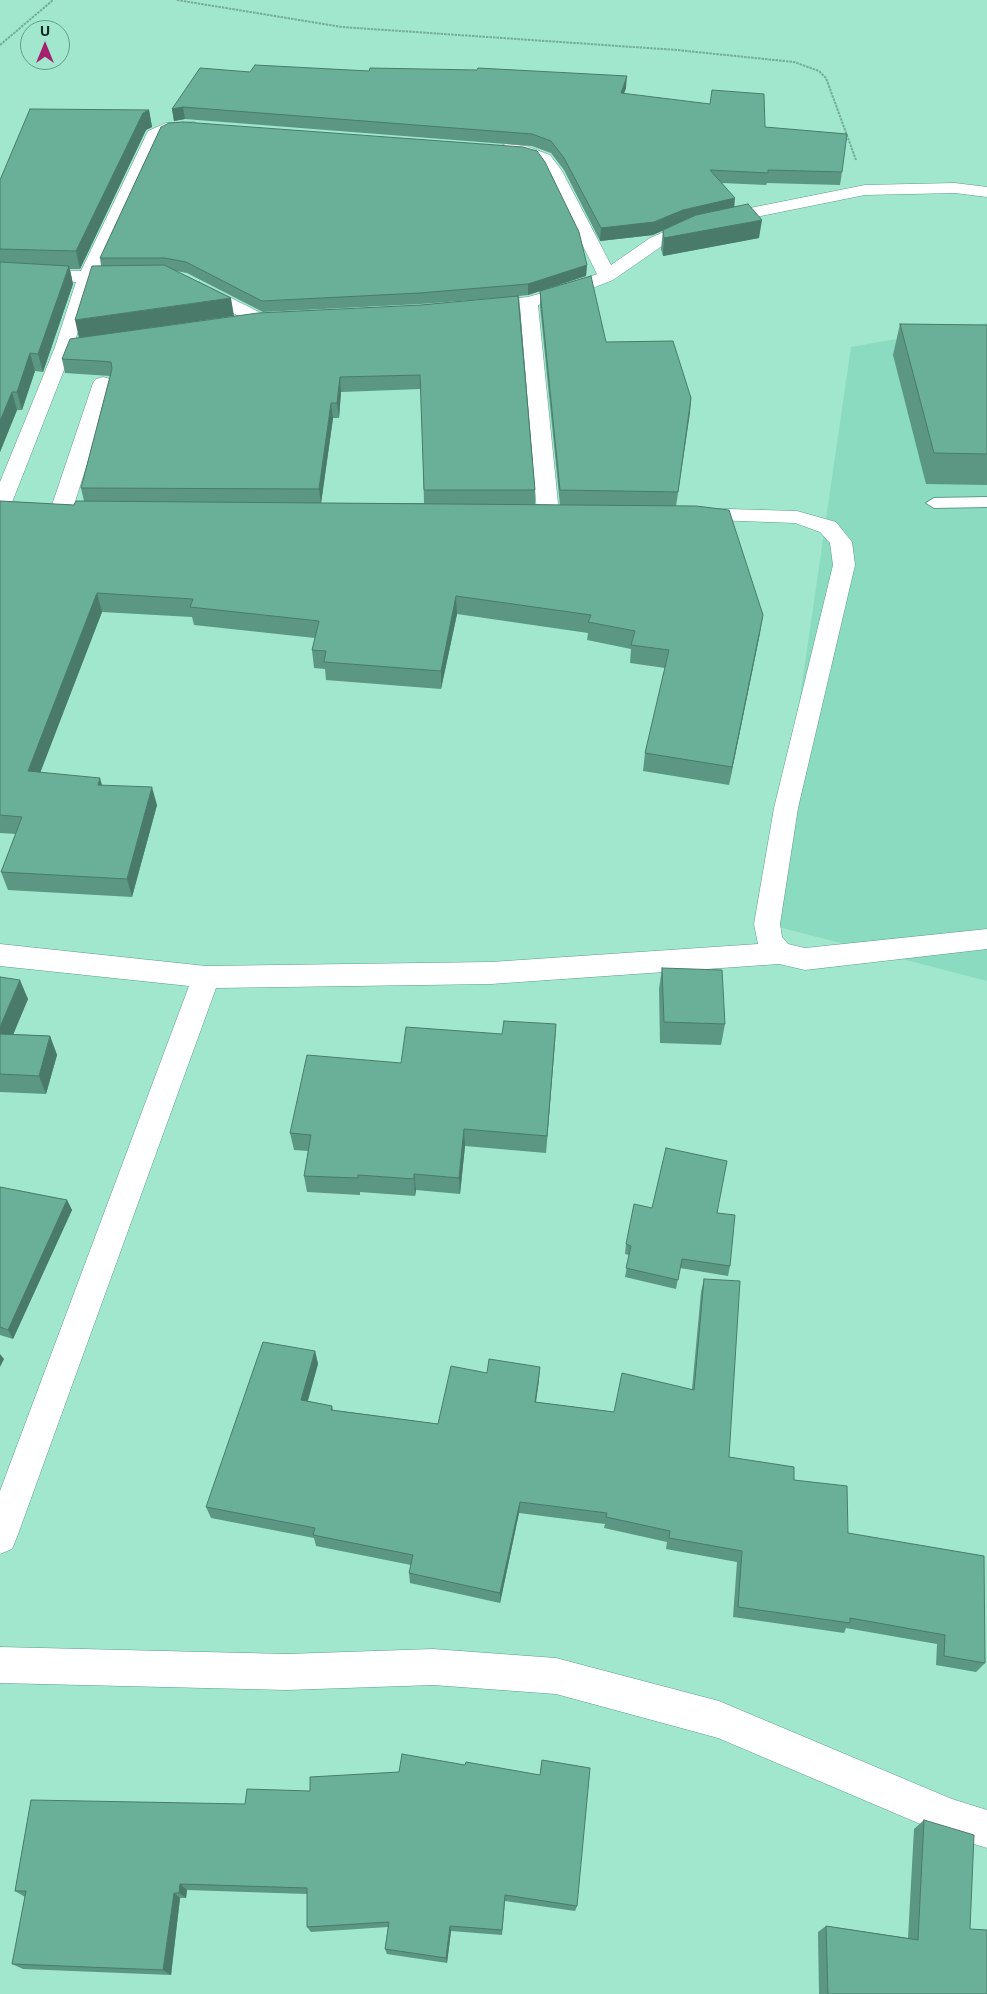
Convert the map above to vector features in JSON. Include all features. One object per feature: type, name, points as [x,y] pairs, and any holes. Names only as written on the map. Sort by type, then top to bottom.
[{"type":"street","points":[[6,506],[74,346],[87,277],[154,134],[166,128],[185,126],[214,128]]},
{"type":"street","points":[[487,148],[526,151],[544,158],[554,170],[607,276]]},
{"type":"street","points":[[460,309],[529,302],[607,276],[656,242],[688,228],[810,200],[865,190],[955,188],[987,192]]},
{"type":"street","points":[[0,273],[117,277]]},
{"type":"street","points":[[181,279],[260,320]]},
{"type":"street","points":[[529,302],[548,513]]},
{"type":"street","points":[[232,324],[281,318]]},
{"type":"street","points":[[62,511],[102,383]]},
{"type":"street","points":[[678,514],[797,517],[828,527],[841,542],[844,565],[786,808],[767,924],[769,940],[779,953]]},
{"type":"street","points":[[0,955],[206,977],[492,973],[779,953],[805,959],[987,940]]},
{"type":"street","points":[[0,1537],[206,977]]},
{"type":"street","points":[[0,1665],[287,1672],[434,1667],[556,1676],[719,1720],[951,1818],[987,1829]]},
{"type":"lane","points":[[934,503],[987,502]]},
{"type":"path","points":[[0,46],[53,0]]},
{"type":"path","points":[[177,0],[342,27],[677,50],[810,66],[819,71],[830,86],[865,190]]},
{"type":"shaded area","points":[[987,323],[987,981],[767,924],[851,347]]},
{"type":"building","points":[[255,65],[369,71],[370,68],[477,70],[478,68],[627,76],[621,93],[710,104],[712,90],[764,94],[765,127],[847,134],[842,172],[768,170],[768,173],[710,170],[735,198],[683,210],[654,222],[601,228],[564,158],[551,141],[532,134],[183,107],[172,109],[200,68],[250,72]]},
{"type":"building","points":[[30,109],[149,110],[143,113],[76,251],[0,249],[0,180]]},
{"type":"building","points":[[183,122],[523,147],[537,151],[545,162],[579,232],[587,265],[528,284],[420,293],[262,301],[186,262],[165,258],[100,258],[161,127],[169,123]]},
{"type":"building","points":[[748,204],[762,220],[664,238],[663,230],[696,215]]},
{"type":"building","points":[[0,262],[69,266],[38,354],[30,353],[17,392],[12,392],[0,421]]},
{"type":"building","points":[[164,265],[231,298],[75,320],[92,266]]},
{"type":"building","points":[[591,276],[606,342],[673,341],[691,398],[678,492],[560,490],[540,291]]},
{"type":"building","points":[[518,296],[535,490],[424,490],[420,375],[340,377],[337,403],[331,403],[319,489],[81,488],[112,369],[111,362],[62,359],[70,339],[258,313],[421,305]]},
{"type":"building","points":[[900,324],[987,325],[987,454],[934,453]]},
{"type":"building","points":[[0,501],[74,505],[76,501],[696,506],[729,510],[763,615],[732,767],[645,753],[669,650],[631,645],[635,631],[588,622],[591,615],[456,596],[441,671],[324,662],[326,651],[312,650],[319,621],[190,607],[193,599],[97,593],[28,771],[100,778],[98,785],[152,787],[127,879],[1,872],[22,817],[0,815]]},
{"type":"building","points":[[662,968],[722,970],[725,1024],[664,1022]]},
{"type":"building","points":[[0,977],[20,980],[0,1027]]},
{"type":"building","points":[[504,1021],[556,1024],[547,1136],[464,1129],[459,1178],[414,1174],[414,1179],[358,1175],[358,1178],[304,1176],[311,1135],[290,1133],[307,1055],[401,1063],[406,1027],[502,1034]]},
{"type":"building","points":[[0,1034],[50,1036],[39,1076],[0,1074]]},
{"type":"building","points":[[666,1148],[727,1161],[717,1213],[735,1215],[730,1266],[682,1259],[678,1280],[626,1268],[631,1246],[626,1244],[634,1204],[652,1208]]},
{"type":"building","points":[[0,1187],[67,1200],[8,1330],[0,1327]]},
{"type":"building","points":[[704,1279],[740,1281],[729,1457],[794,1467],[794,1480],[847,1486],[848,1533],[984,1556],[985,1663],[944,1656],[945,1635],[850,1618],[850,1623],[738,1607],[742,1551],[669,1538],[670,1531],[606,1517],[607,1513],[520,1502],[500,1593],[409,1573],[413,1555],[313,1535],[315,1528],[206,1507],[263,1342],[315,1351],[301,1400],[332,1406],[331,1410],[438,1424],[451,1366],[487,1373],[489,1359],[540,1367],[535,1402],[614,1412],[622,1373],[694,1390]]},
{"type":"building","points":[[402,1754],[465,1765],[466,1762],[540,1775],[542,1760],[590,1768],[577,1906],[505,1895],[502,1930],[450,1926],[446,1958],[385,1949],[389,1922],[307,1927],[307,1888],[180,1884],[179,1893],[174,1893],[163,1970],[12,1964],[26,1891],[15,1891],[31,1800],[245,1804],[247,1789],[310,1791],[310,1777],[399,1772]]},
{"type":"building","points":[[924,1820],[974,1835],[970,1929],[987,1930],[987,1994],[828,1994],[826,1926],[918,1940]]}]
